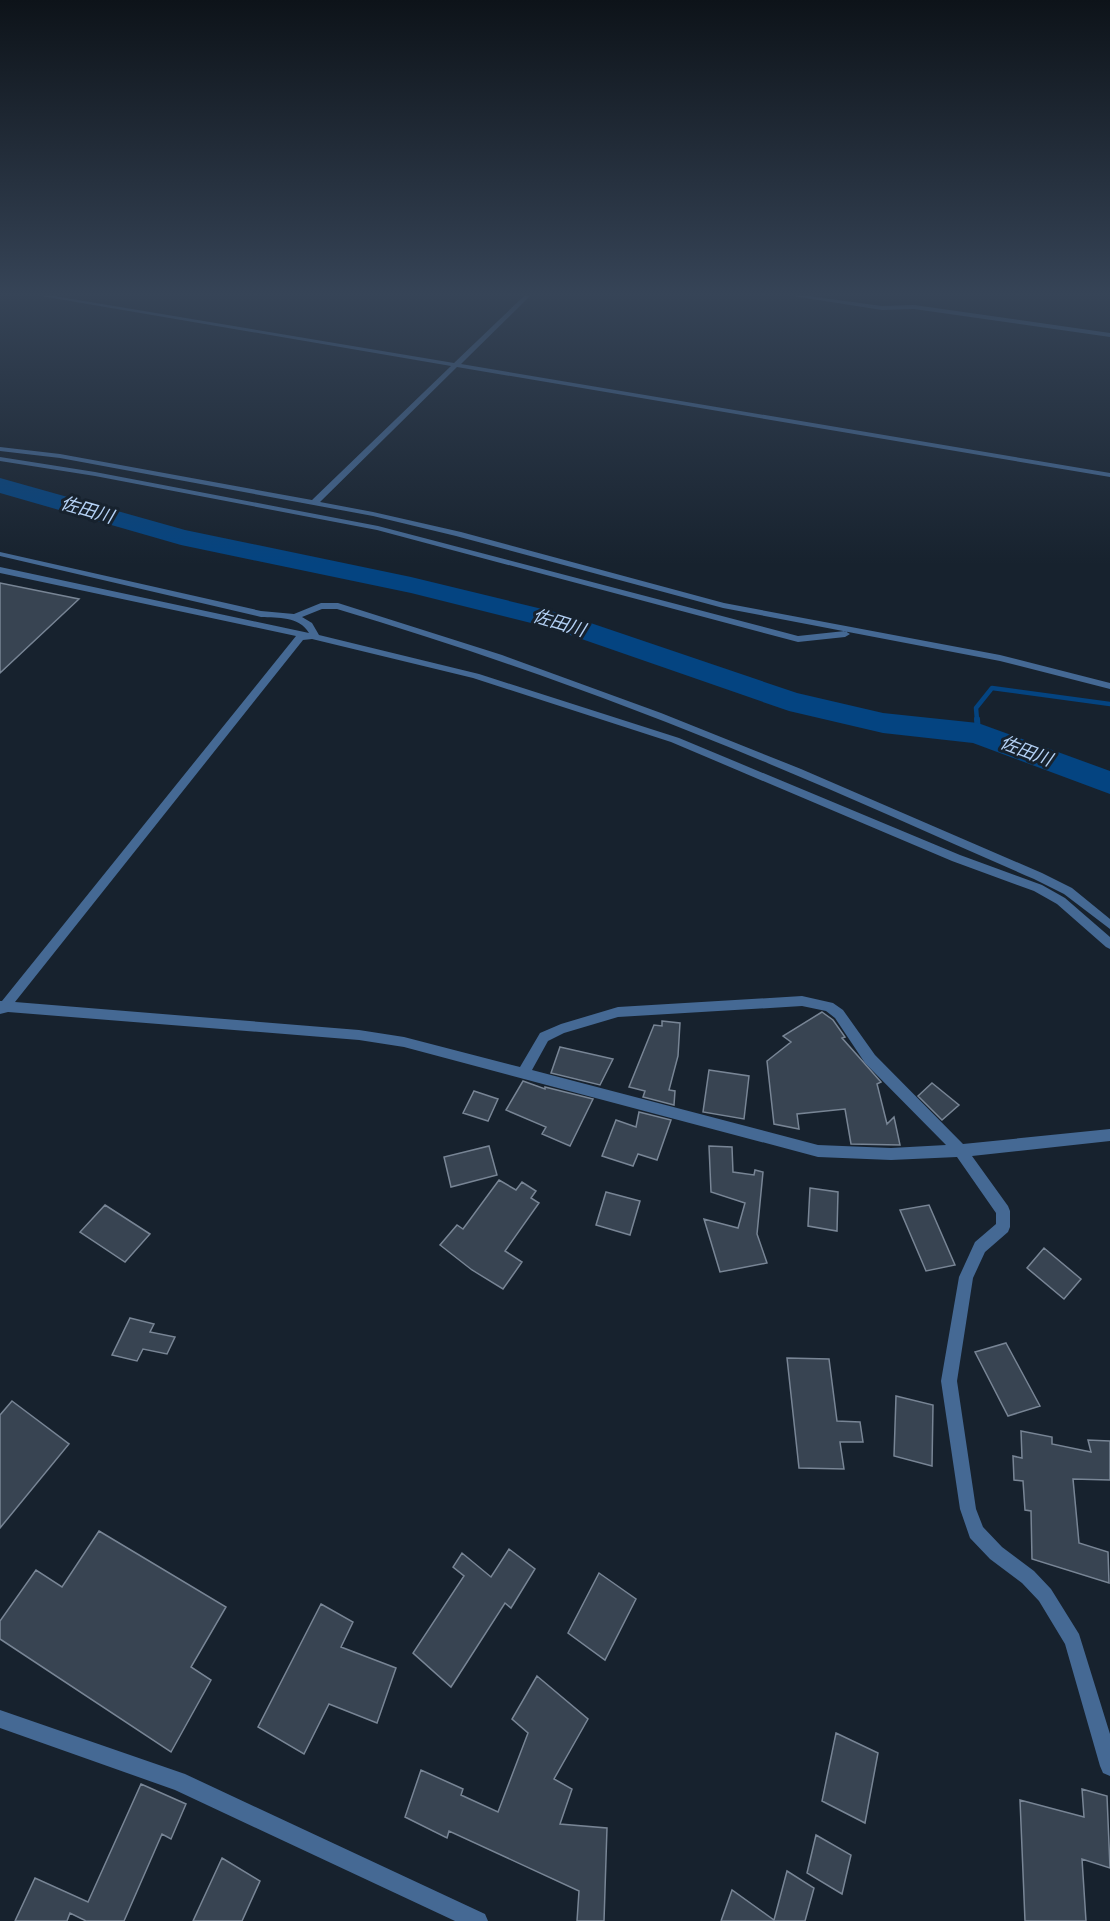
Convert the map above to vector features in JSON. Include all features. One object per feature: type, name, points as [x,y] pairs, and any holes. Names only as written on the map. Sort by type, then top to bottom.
[{"type":"street","points":[[314,503],[435,386]]},
{"type":"street","points":[[579,386],[1110,475]]},
{"type":"street","points":[[0,448],[60,456],[314,503],[458,534],[723,605],[1000,658],[1110,686]]},
{"type":"street","points":[[0,459],[95,474],[378,528],[798,639],[857,632]]},
{"type":"street","points":[[0,555],[261,614],[295,617],[309,625],[316,637]]},
{"type":"street","points":[[0,570],[316,637],[476,676],[675,740],[956,858],[1038,888],[1061,901],[1110,944]]},
{"type":"street","points":[[295,617],[321,606],[338,606],[582,686],[765,758],[1038,876],[1068,891],[1110,925]]},
{"type":"street","points":[[1,1008],[300,637],[316,637]]},
{"type":"street","points":[[523,1074],[544,1037],[561,1029],[618,1012],[802,1001],[817,1003],[828,1006],[839,1014],[870,1059],[962,1151],[1003,1211],[1004,1220],[1003,1227],[980,1247],[966,1277],[949,1381],[968,1509],[976,1532],[996,1553],[1028,1577],[1045,1595],[1073,1640],[1110,1766]]},
{"type":"street","points":[[1,1008],[359,1035],[404,1042],[818,1151],[854,1155],[962,1151],[1110,1135]]},
{"type":"street","points":[[0,1719],[178,1781],[478,1921]]},
{"type":"building","points":[[0,583],[79,599],[0,673]]},
{"type":"building","points":[[822,1012],[833,1020],[845,1037],[842,1038],[881,1082],[877,1084],[887,1124],[894,1117],[900,1145],[851,1144],[845,1109],[797,1114],[799,1129],[774,1124],[767,1061],[791,1042],[783,1036]]},
{"type":"building","points":[[662,1021],[680,1023],[678,1056],[669,1090],[675,1091],[674,1105],[643,1097],[645,1091],[629,1087],[654,1025],[662,1026]]},
{"type":"building","points":[[560,1047],[613,1059],[600,1085],[551,1073]]},
{"type":"building","points":[[709,1070],[749,1076],[744,1119],[703,1112]]},
{"type":"building","points":[[523,1081],[545,1089],[545,1087],[593,1099],[570,1146],[542,1134],[546,1127],[506,1110]]},
{"type":"building","points":[[932,1083],[959,1105],[942,1120],[918,1096]]},
{"type":"building","points":[[474,1091],[498,1099],[488,1121],[463,1113]]},
{"type":"building","points":[[639,1112],[671,1120],[657,1160],[638,1154],[633,1166],[602,1156],[616,1120],[636,1127]]},
{"type":"building","points":[[489,1146],[497,1175],[451,1187],[444,1157]]},
{"type":"building","points":[[709,1146],[732,1147],[733,1172],[754,1175],[755,1170],[763,1172],[757,1234],[767,1263],[720,1272],[704,1219],[738,1228],[745,1203],[711,1192]]},
{"type":"building","points":[[499,1180],[516,1190],[522,1182],[536,1191],[531,1198],[539,1203],[505,1251],[522,1262],[503,1289],[472,1270],[440,1245],[457,1225],[463,1229]]},
{"type":"building","points":[[810,1188],[838,1192],[837,1231],[808,1226]]},
{"type":"building","points":[[606,1192],[640,1201],[630,1235],[596,1225]]},
{"type":"building","points":[[105,1205],[150,1234],[125,1262],[80,1232]]},
{"type":"building","points":[[929,1205],[955,1265],[926,1271],[900,1210]]},
{"type":"building","points":[[1044,1248],[1081,1279],[1064,1299],[1027,1268]]},
{"type":"building","points":[[130,1318],[154,1324],[150,1332],[175,1337],[167,1354],[143,1349],[137,1361],[112,1355]]},
{"type":"building","points":[[1006,1343],[1040,1406],[1008,1416],[975,1352]]},
{"type":"building","points":[[787,1358],[829,1359],[837,1421],[860,1422],[863,1442],[840,1442],[844,1469],[799,1468]]},
{"type":"building","points":[[896,1396],[933,1405],[932,1466],[894,1456]]},
{"type":"building","points":[[12,1401],[69,1444],[0,1528],[0,1415]]},
{"type":"building","points":[[1021,1431],[1052,1437],[1052,1444],[1091,1452],[1088,1440],[1110,1441],[1110,1480],[1073,1479],[1079,1543],[1108,1552],[1109,1583],[1032,1559],[1031,1511],[1025,1510],[1023,1481],[1014,1480],[1013,1456],[1022,1458]]},
{"type":"building","points":[[99,1531],[226,1607],[191,1667],[211,1680],[171,1752],[0,1639],[0,1621],[36,1570],[62,1587]]},
{"type":"building","points":[[509,1549],[535,1569],[511,1608],[505,1603],[451,1687],[413,1653],[464,1576],[453,1567],[462,1553],[491,1577]]},
{"type":"building","points":[[599,1573],[636,1599],[605,1660],[568,1633]]},
{"type":"building","points":[[321,1604],[353,1622],[341,1647],[396,1668],[377,1723],[329,1704],[304,1754],[258,1727]]},
{"type":"building","points":[[537,1676],[588,1719],[554,1779],[572,1789],[560,1824],[607,1828],[604,1921],[577,1921],[579,1891],[449,1831],[447,1838],[405,1817],[421,1770],[463,1789],[461,1795],[498,1812],[528,1733],[512,1719]]},
{"type":"building","points":[[836,1733],[878,1753],[865,1823],[822,1801]]},
{"type":"building","points":[[141,1784],[186,1804],[171,1839],[162,1834],[124,1921],[86,1921],[70,1913],[67,1921],[15,1921],[35,1878],[88,1902]]},
{"type":"building","points":[[1082,1789],[1107,1796],[1110,1868],[1082,1859],[1086,1921],[1025,1921],[1020,1800],[1084,1817]]},
{"type":"building","points":[[816,1835],[851,1855],[842,1894],[807,1873]]},
{"type":"building","points":[[222,1858],[260,1881],[242,1921],[193,1921]]},
{"type":"building","points":[[787,1871],[814,1888],[805,1921],[721,1921],[732,1890],[774,1920]]},
{"type":"waterway","name":"佐田川","points":[[0,485],[181,537],[411,585],[557,621],[789,701],[883,723],[978,733],[1110,783]]},
{"type":"waterway","points":[[977,720],[976,708],[992,688],[1110,704]]},
{"type":"waterway","points":[[977,719],[978,733]]}]
